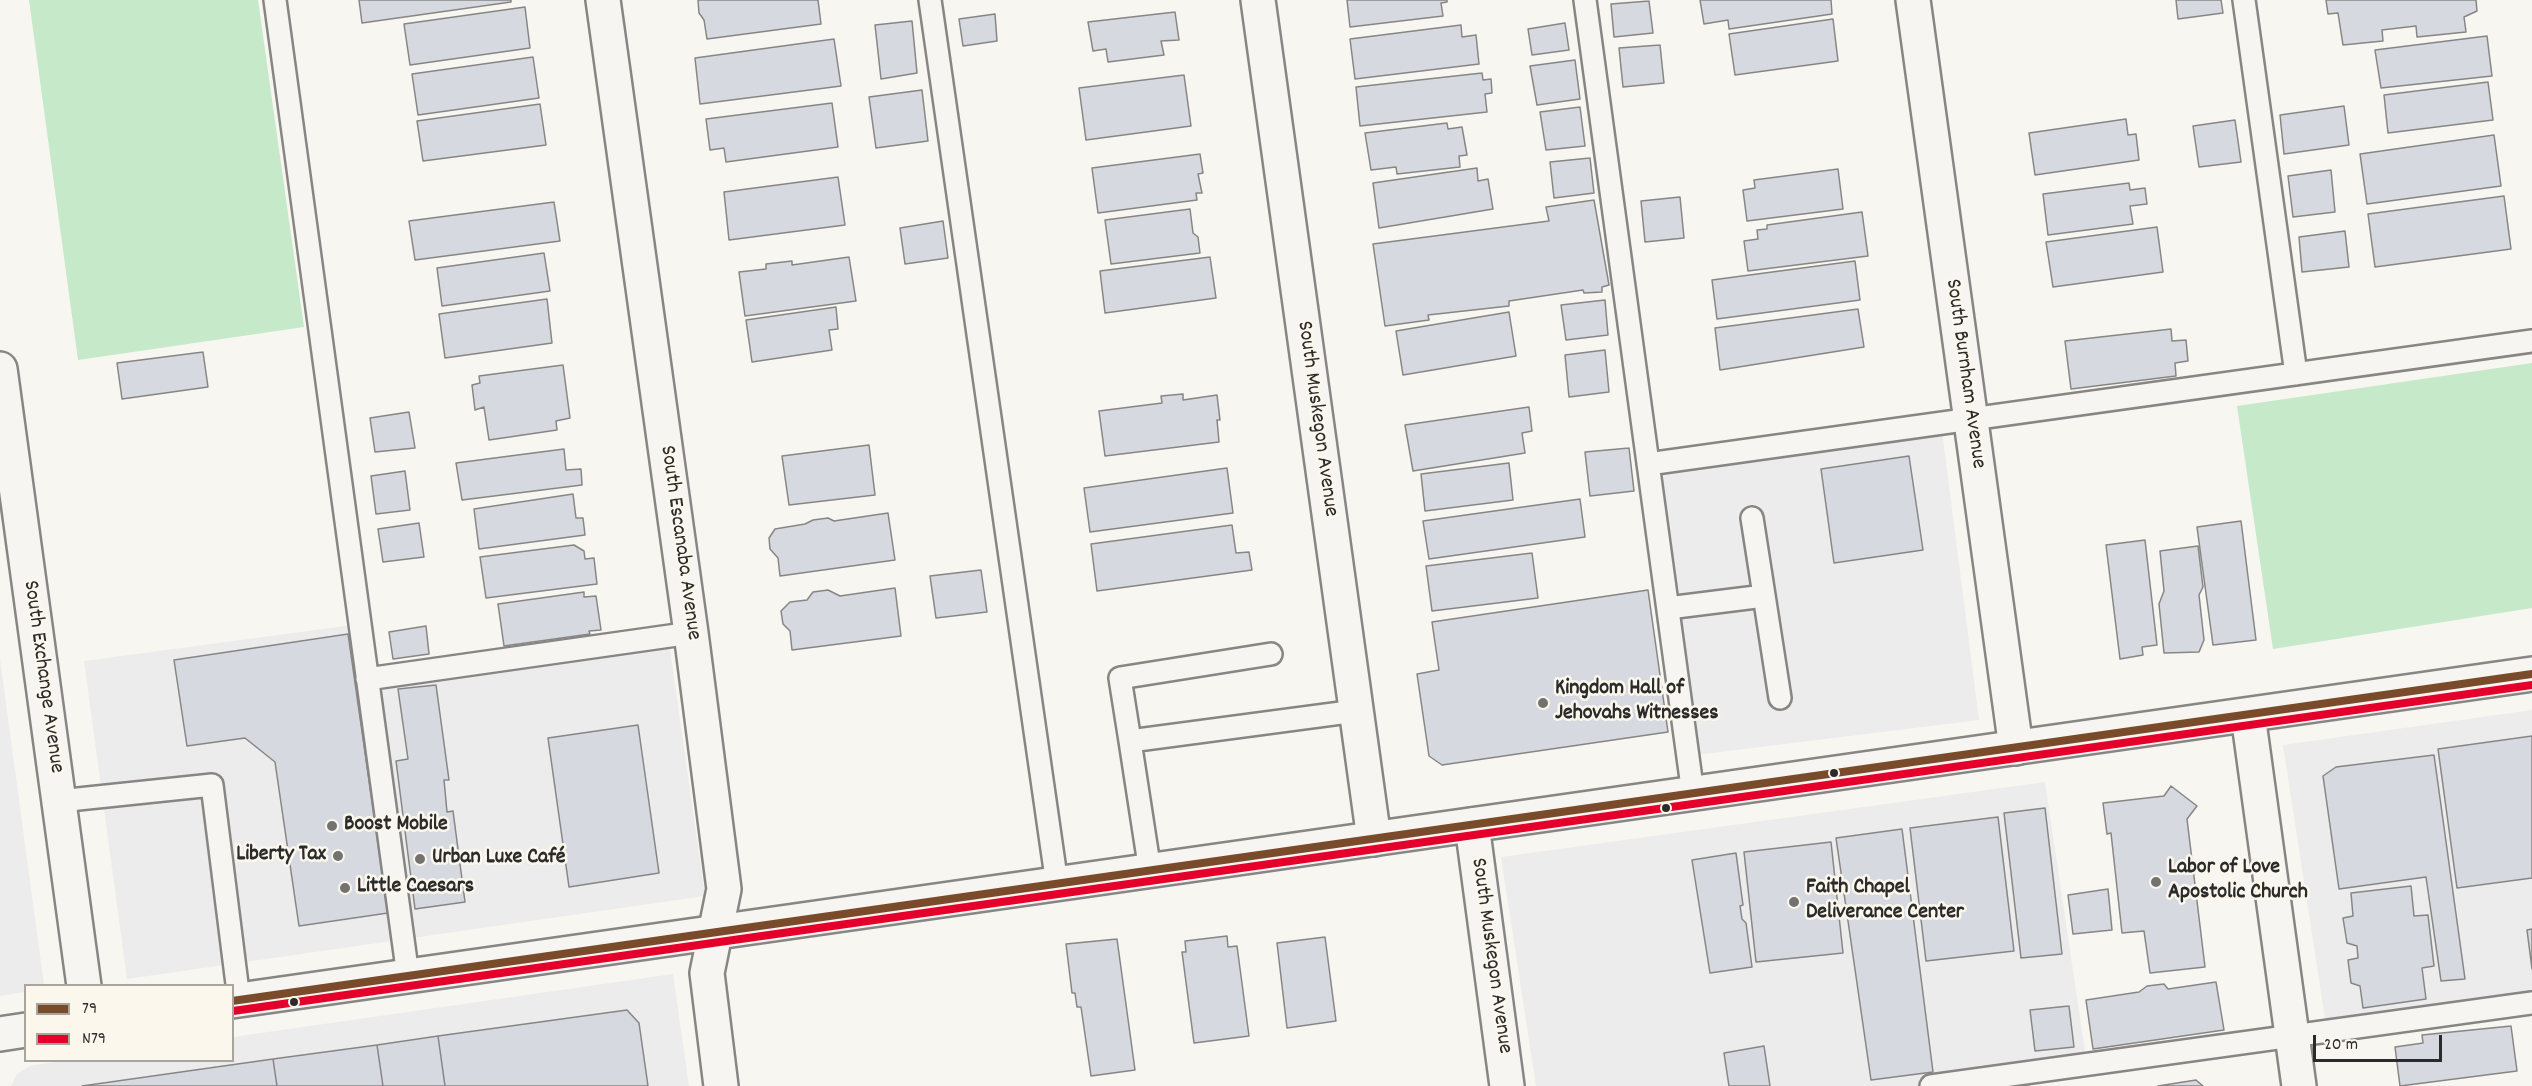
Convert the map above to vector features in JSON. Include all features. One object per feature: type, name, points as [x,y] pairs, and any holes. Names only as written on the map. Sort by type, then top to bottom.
[{"type":"street","name":"South Escanaba Avenue","points":[[603,0],[691,633],[724,889],[707,973],[721,1086]]},
{"type":"street","name":"South Muskegon Avenue","points":[[1258,0],[1374,839]]},
{"type":"street","name":"South Burnham Avenue","points":[[1912,0],[2016,748]]},
{"type":"street","name":"South Exchange Avenue","points":[[0,369],[84,984]]},
{"type":"street","points":[[236,1000],[2532,674]]},
{"type":"street","points":[[2248,715],[2300,1086]]},
{"type":"street","name":"South Muskegon Avenue","points":[[1472,825],[1507,1086]]},
{"type":"street","points":[[0,1034],[24,1030]]},
{"type":"lane","points":[[275,0],[408,976]]},
{"type":"lane","points":[[930,0],[1057,884]]},
{"type":"lane","points":[[1585,0],[1693,794]]},
{"type":"lane","points":[[2244,0],[2296,374]]},
{"type":"lane","points":[[1648,464],[2532,341]]},
{"type":"lane","points":[[1752,518],[1780,698]]},
{"type":"lane","points":[[1668,608],[1764,597]]},
{"type":"lane","points":[[368,679],[691,633]]},
{"type":"lane","points":[[1150,871],[1120,678],[1270,654]]},
{"type":"lane","points":[[1130,741],[1356,711]]},
{"type":"lane","points":[[59,801],[212,785],[236,1000]]},
{"type":"lane","points":[[1932,1086],[2532,1003]]},
{"type":"shaded area","points":[[1941,423],[1979,720],[1688,756],[1648,464]]},
{"type":"shaded area","points":[[360,624],[367,678],[668,635],[705,896],[127,979],[84,661]]},
{"type":"shaded area","points":[[0,659],[44,984],[24,984],[24,992],[0,996]]},
{"type":"shaded area","points":[[2532,710],[2532,1003],[2327,1032],[2283,745]]},
{"type":"shaded area","points":[[2045,782],[2087,1065],[1931,1086],[1536,1086],[1501,857]]},
{"type":"shaded area","points":[[673,974],[689,1086],[11,1086],[17,1074],[30,1066],[55,1062],[234,1062],[234,1037]]},
{"type":"green space","points":[[29,0],[258,0],[304,327],[78,360]]},
{"type":"green space","points":[[2532,363],[2532,608],[2273,649],[2237,406]]},
{"type":"building","points":[[359,0],[511,0],[511,2],[362,23]]},
{"type":"building","points":[[698,0],[818,0],[821,24],[707,39],[704,20],[699,13]]},
{"type":"building","points":[[1347,0],[1447,0],[1447,2],[1441,3],[1443,16],[1350,27]]},
{"type":"building","points":[[1700,0],[1831,0],[1832,14],[1729,29],[1728,20],[1704,24]]},
{"type":"building","points":[[2176,0],[2221,0],[2223,13],[2178,19]]},
{"type":"building","points":[[2326,0],[2476,0],[2477,11],[2464,17],[2466,32],[2417,37],[2416,26],[2382,30],[2383,41],[2343,45],[2338,13],[2328,14]]},
{"type":"building","points":[[1649,1],[1653,33],[1614,37],[1611,4]]},
{"type":"building","points":[[525,7],[530,48],[410,65],[404,24]]},
{"type":"building","points":[[1175,12],[1179,40],[1161,41],[1164,55],[1108,62],[1106,49],[1093,51],[1088,22]]},
{"type":"building","points":[[995,14],[997,41],[963,46],[959,19]]},
{"type":"building","points":[[1833,19],[1838,61],[1735,75],[1729,34]]},
{"type":"building","points":[[912,21],[917,73],[881,79],[875,25]]},
{"type":"building","points":[[1565,23],[1569,50],[1532,55],[1528,29]]},
{"type":"building","points":[[1461,25],[1462,37],[1476,35],[1479,64],[1355,79],[1350,39]]},
{"type":"building","points":[[2487,36],[2492,76],[2381,88],[2375,50]]},
{"type":"building","points":[[834,39],[841,86],[700,104],[695,58]]},
{"type":"building","points":[[1660,45],[1664,83],[1623,87],[1619,48]]},
{"type":"building","points":[[533,57],[539,98],[418,115],[412,74]]},
{"type":"building","points":[[1575,60],[1580,99],[1537,105],[1530,66]]},
{"type":"building","points":[[1482,73],[1483,80],[1491,79],[1492,93],[1485,94],[1487,112],[1360,126],[1356,87]]},
{"type":"building","points":[[1184,75],[1191,126],[1086,140],[1079,88]]},
{"type":"building","points":[[2488,82],[2493,120],[2388,133],[2384,95]]},
{"type":"building","points":[[922,90],[928,141],[876,148],[869,97]]},
{"type":"building","points":[[832,103],[838,147],[726,162],[724,148],[710,150],[706,119]]},
{"type":"building","points":[[540,104],[546,145],[423,161],[417,121]]},
{"type":"building","points":[[2344,106],[2349,145],[2284,154],[2280,115]]},
{"type":"building","points":[[1580,107],[1585,146],[1546,150],[1540,112]]},
{"type":"building","points":[[2126,119],[2128,135],[2136,134],[2139,160],[2035,175],[2029,133]]},
{"type":"building","points":[[2235,120],[2241,162],[2199,167],[2193,126]]},
{"type":"building","points":[[1447,123],[1448,129],[1462,127],[1467,155],[1459,156],[1460,167],[1397,174],[1396,167],[1371,170],[1365,133]]},
{"type":"building","points":[[2494,135],[2501,186],[2367,204],[2360,154]]},
{"type":"building","points":[[1200,154],[1203,173],[1198,174],[1202,193],[1196,193],[1197,200],[1098,213],[1092,168]]},
{"type":"building","points":[[1590,158],[1594,193],[1554,198],[1550,162]]},
{"type":"building","points":[[1477,168],[1478,181],[1488,179],[1493,209],[1379,228],[1373,183]]},
{"type":"building","points":[[1838,169],[1843,209],[1747,221],[1743,190],[1755,188],[1754,180]]},
{"type":"building","points":[[2331,170],[2335,212],[2293,217],[2288,176]]},
{"type":"building","points":[[838,177],[845,225],[729,240],[724,192]]},
{"type":"building","points":[[2129,183],[2130,190],[2145,188],[2147,204],[2130,206],[2133,224],[2048,235],[2043,194]]},
{"type":"building","points":[[2504,196],[2511,249],[2375,267],[2368,214]]},
{"type":"building","points":[[1680,197],[1684,238],[1645,242],[1641,201]]},
{"type":"building","points":[[1594,200],[1609,285],[1602,287],[1602,292],[1584,293],[1583,290],[1509,301],[1509,306],[1428,315],[1429,320],[1385,326],[1373,244],[1549,221],[1546,207]]},
{"type":"building","points":[[554,202],[560,241],[415,260],[409,221]]},
{"type":"building","points":[[1190,209],[1193,233],[1198,237],[1200,253],[1111,264],[1105,220]]},
{"type":"building","points":[[1862,212],[1868,256],[1748,271],[1744,241],[1758,239],[1757,230],[1767,229],[1767,225]]},
{"type":"building","points":[[943,221],[948,258],[905,264],[900,228]]},
{"type":"building","points":[[2157,227],[2163,272],[2053,287],[2046,242]]},
{"type":"building","points":[[2345,231],[2349,267],[2302,272],[2299,237]]},
{"type":"building","points":[[544,253],[550,291],[442,306],[437,268]]},
{"type":"building","points":[[849,257],[856,301],[745,316],[739,272],[766,269],[766,264],[792,261],[792,265]]},
{"type":"building","points":[[1210,257],[1216,298],[1105,313],[1100,271]]},
{"type":"building","points":[[1855,261],[1860,300],[1717,319],[1712,280]]},
{"type":"building","points":[[547,299],[552,343],[445,358],[439,314]]},
{"type":"building","points":[[1605,300],[1608,335],[1566,340],[1561,305]]},
{"type":"building","points":[[836,307],[838,329],[829,330],[832,350],[752,362],[746,320]]},
{"type":"building","points":[[1858,309],[1864,347],[1720,370],[1715,328]]},
{"type":"building","points":[[1509,312],[1516,356],[1403,375],[1396,331]]},
{"type":"building","points":[[2171,329],[2172,341],[2186,340],[2188,361],[2175,363],[2176,376],[2071,389],[2065,341]]},
{"type":"building","points":[[1605,350],[1609,392],[1569,397],[1565,355]]},
{"type":"building","points":[[203,352],[208,387],[122,399],[117,363]]},
{"type":"building","points":[[563,365],[570,418],[556,421],[557,430],[489,440],[484,407],[475,410],[472,385],[480,383],[479,376]]},
{"type":"building","points":[[1183,394],[1183,400],[1217,395],[1220,420],[1217,420],[1219,442],[1105,456],[1099,411],[1162,403],[1161,396]]},
{"type":"building","points":[[1529,407],[1532,431],[1522,433],[1525,453],[1413,471],[1405,425]]},
{"type":"building","points":[[409,412],[415,448],[375,452],[370,418]]},
{"type":"building","points":[[869,445],[875,495],[789,505],[782,456]]},
{"type":"building","points":[[1629,448],[1634,491],[1590,496],[1585,452]]},
{"type":"building","points":[[564,449],[566,470],[581,469],[582,485],[462,500],[456,463]]},
{"type":"building","points":[[1909,456],[1923,550],[1834,563],[1821,469]]},
{"type":"building","points":[[1509,463],[1513,500],[1425,511],[1421,474]]},
{"type":"building","points":[[1227,468],[1233,513],[1090,532],[1084,488]]},
{"type":"building","points":[[405,471],[410,510],[376,514],[371,476]]},
{"type":"building","points":[[573,494],[576,518],[583,518],[585,535],[479,549],[474,509]]},
{"type":"building","points":[[1580,499],[1585,537],[1429,559],[1423,521]]},
{"type":"building","points":[[888,513],[895,560],[780,576],[778,558],[770,549],[769,538],[775,529],[805,524],[813,520],[828,518],[834,521]]},
{"type":"building","points":[[2241,521],[2256,640],[2213,645],[2197,527]]},
{"type":"building","points":[[419,523],[424,557],[383,562],[378,529]]},
{"type":"building","points":[[1232,525],[1236,553],[1249,552],[1252,570],[1097,591],[1091,544]]},
{"type":"building","points":[[2145,540],[2157,645],[2142,647],[2143,655],[2120,659],[2106,545]]},
{"type":"building","points":[[574,545],[584,551],[585,559],[594,558],[597,584],[486,598],[480,557]]},
{"type":"building","points":[[2198,546],[2203,587],[2199,595],[2204,640],[2199,652],[2164,653],[2159,604],[2164,591],[2160,551]]},
{"type":"building","points":[[1532,553],[1538,598],[1432,611],[1426,566]]},
{"type":"building","points":[[981,570],[987,612],[936,618],[930,576]]},
{"type":"building","points":[[895,588],[901,636],[792,650],[790,631],[783,624],[781,611],[790,602],[807,600],[813,592],[828,590],[840,596]]},
{"type":"building","name":"Kingdom Hall of Jehovahs Witnesses","points":[[1648,590],[1668,732],[1442,765],[1429,756],[1417,674],[1439,670],[1432,622]]},
{"type":"building","points":[[584,592],[584,597],[596,596],[601,630],[589,631],[590,634],[504,646],[498,604]]},
{"type":"building","points":[[426,626],[429,654],[393,659],[389,632]]},
{"type":"building","points":[[348,634],[388,913],[299,926],[275,762],[245,738],[187,746],[174,660]]},
{"type":"building","points":[[436,685],[449,780],[444,780],[447,812],[453,811],[465,902],[415,909],[396,761],[408,759],[398,689]]},
{"type":"building","points":[[638,725],[659,873],[569,887],[548,738]]},
{"type":"building","points":[[2532,736],[2532,878],[2457,888],[2438,749]]},
{"type":"building","points":[[2434,755],[2465,979],[2441,981],[2426,877],[2339,889],[2323,776],[2336,767]]},
{"type":"building","name":"Labor of Love Apostolic Church","points":[[2171,786],[2197,806],[2187,819],[2205,967],[2150,973],[2144,931],[2122,933],[2111,833],[2107,834],[2103,803],[2164,796]]},
{"type":"building","points":[[2045,808],[2062,954],[2021,958],[2004,813]]},
{"type":"building","points":[[1998,817],[2014,951],[1926,961],[1910,828]]},
{"type":"building","points":[[1902,829],[1933,1072],[1871,1080],[1836,838]]},
{"type":"building","name":"Faith Chapel Deliverance Center","points":[[1831,842],[1843,953],[1756,962],[1744,852]]},
{"type":"building","points":[[1736,853],[1743,905],[1740,906],[1742,919],[1746,923],[1752,967],[1710,973],[1692,860]]},
{"type":"building","points":[[2411,886],[2414,916],[2428,915],[2434,966],[2422,968],[2426,999],[2363,1008],[2360,986],[2351,983],[2348,960],[2358,958],[2357,946],[2347,943],[2343,918],[2353,916],[2351,893]]},
{"type":"building","points":[[2108,889],[2112,930],[2073,934],[2068,895]]},
{"type":"building","points":[[2532,929],[2532,969],[2527,930]]},
{"type":"building","points":[[1227,936],[1228,947],[1237,946],[1249,1036],[1194,1043],[1182,952],[1186,952],[1185,941]]},
{"type":"building","points":[[1325,937],[1336,1021],[1287,1028],[1277,943]]},
{"type":"building","points":[[1117,939],[1135,1070],[1091,1076],[1081,1007],[1077,1007],[1075,993],[1072,993],[1066,944]]},
{"type":"building","points":[[2216,982],[2224,1030],[2093,1049],[2086,1000],[2139,992],[2147,986],[2164,984],[2168,989]]},
{"type":"building","points":[[2069,1006],[2074,1047],[2035,1051],[2030,1010]]},
{"type":"building","points":[[627,1010],[639,1023],[648,1086],[445,1086],[438,1036]]},
{"type":"building","points":[[2511,1026],[2517,1071],[2400,1086],[2395,1047],[2423,1043],[2422,1035]]},
{"type":"building","points":[[438,1036],[445,1086],[383,1086],[377,1045]]},
{"type":"building","points":[[377,1045],[383,1086],[277,1086],[273,1059]]},
{"type":"building","points":[[1764,1046],[1770,1086],[1729,1086],[1724,1053]]},
{"type":"building","points":[[273,1059],[277,1086],[82,1086]]},
{"type":"building","points":[[2196,1080],[2203,1086],[2158,1086]]},
{"type":"transit line","name":"79","points":[[234,1001],[2532,674]]},
{"type":"transit line","name":"N79","points":[[234,1011],[2532,685]]},
{"type":"place","name":"Kingdom Hall of Jehovahs Witnesses","points":[[1543,703]]},
{"type":"place","name":"Boost Mobile","points":[[332,826]]},
{"type":"place","name":"Liberty Tax","points":[[338,856]]},
{"type":"place","name":"Urban Luxe Café","points":[[420,859]]},
{"type":"place","name":"Labor of Love Apostolic Church","points":[[2156,882]]},
{"type":"place","name":"Little Caesars","points":[[345,888]]},
{"type":"place","name":"Faith Chapel Deliverance Center","points":[[1794,902]]}]
